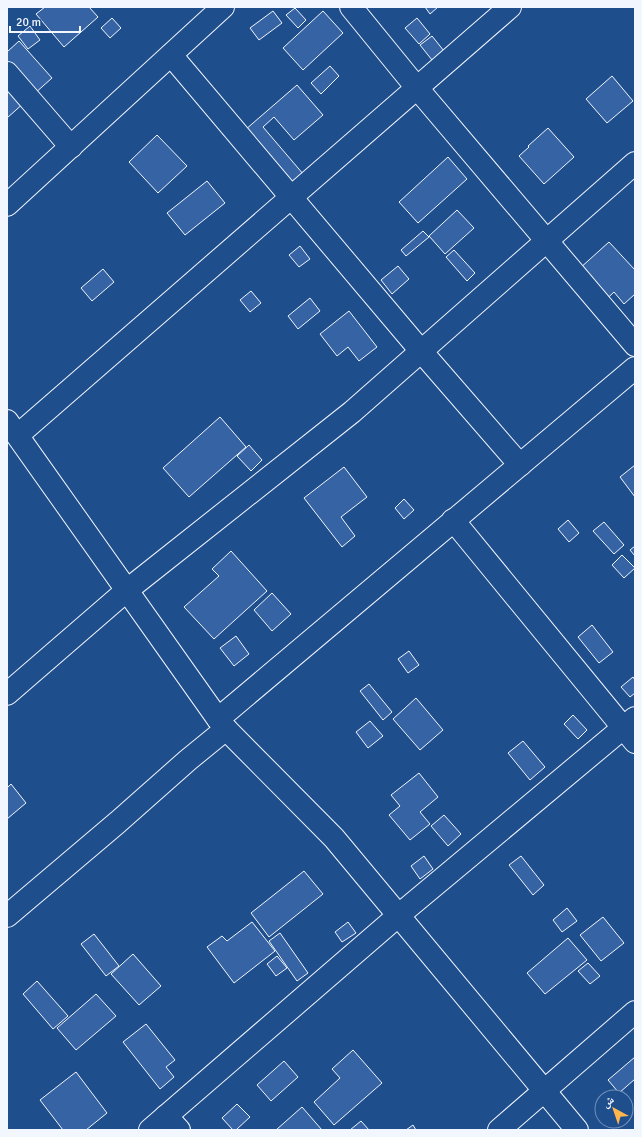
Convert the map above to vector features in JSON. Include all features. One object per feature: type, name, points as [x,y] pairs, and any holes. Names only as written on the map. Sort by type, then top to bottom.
[{"type":"street","points":[[7,205],[223,7]]},
{"type":"street","points":[[351,7],[417,88],[635,345]]},
{"type":"street","points":[[510,7],[291,198],[12,428],[126,591],[222,724],[334,838],[577,1130]]},
{"type":"street","points":[[171,55],[421,352],[520,465]]},
{"type":"street","points":[[7,73],[71,147]]},
{"type":"street","points":[[7,694],[126,591],[352,412],[635,163]]},
{"type":"street","points":[[7,916],[188,760],[222,724],[453,520],[635,368]]},
{"type":"street","points":[[150,1130],[173,1123],[399,916],[631,730],[453,520]]},
{"type":"street","points":[[499,1130],[635,1012]]},
{"type":"building","points":[[45,7],[89,7],[98,17],[64,47],[36,14]]},
{"type":"building","points":[[425,7],[438,7],[430,14]]},
{"type":"building","points":[[295,8],[306,20],[298,28],[286,15]]},
{"type":"building","points":[[273,11],[282,23],[259,40],[250,28]]},
{"type":"building","points":[[323,11],[343,33],[303,70],[283,48]]},
{"type":"building","points":[[112,18],[121,28],[110,38],[101,28]]},
{"type":"building","points":[[417,18],[430,34],[419,44],[405,28]]},
{"type":"building","points":[[30,26],[40,40],[28,49],[18,36]]},
{"type":"building","points":[[432,36],[448,56],[436,65],[420,45]]},
{"type":"building","points":[[19,41],[52,78],[7,118],[7,52]]},
{"type":"building","points":[[330,66],[339,76],[321,94],[311,83]]},
{"type":"building","points":[[612,76],[633,101],[607,123],[586,99]]},
{"type":"building","points":[[297,85],[323,115],[294,140],[274,117],[263,127],[304,175],[292,184],[245,130]]},
{"type":"building","points":[[548,128],[574,157],[544,184],[519,156]]},
{"type":"building","points":[[157,135],[187,166],[158,193],[129,162]]},
{"type":"building","points":[[448,157],[467,179],[418,223],[399,202]]},
{"type":"building","points":[[207,181],[225,203],[185,235],[167,213]]},
{"type":"building","points":[[457,210],[474,228],[445,254],[429,236]]},
{"type":"building","points":[[423,231],[429,237],[406,256],[401,250]]},
{"type":"building","points":[[609,242],[635,270],[635,294],[624,304],[614,292],[597,308],[569,278]]},
{"type":"building","points":[[300,246],[310,259],[299,267],[289,255]]},
{"type":"building","points":[[454,250],[475,273],[467,281],[446,257]]},
{"type":"building","points":[[398,266],[409,279],[392,294],[381,280]]},
{"type":"building","points":[[103,269],[114,282],[92,301],[81,288]]},
{"type":"building","points":[[251,291],[261,303],[250,312],[240,300]]},
{"type":"building","points":[[310,298],[320,311],[298,329],[288,316]]},
{"type":"building","points":[[349,311],[377,347],[359,361],[348,347],[337,356],[320,334]]},
{"type":"building","points":[[220,417],[246,447],[189,497],[163,468]]},
{"type":"building","points":[[249,445],[262,460],[251,471],[237,456]]},
{"type":"building","points":[[635,465],[635,497],[620,477]]},
{"type":"building","points":[[344,467],[367,497],[341,517],[355,536],[342,547],[304,498]]},
{"type":"building","points":[[404,499],[414,510],[404,519],[395,508]]},
{"type":"building","points":[[568,520],[579,533],[569,542],[558,529]]},
{"type":"building","points":[[604,522],[624,545],[614,554],[593,531]]},
{"type":"building","points":[[635,546],[635,556],[630,550]]},
{"type":"building","points":[[231,551],[267,591],[214,639],[184,607],[219,576],[212,569]]},
{"type":"building","points":[[622,555],[635,568],[624,578],[612,565]]},
{"type":"building","points":[[272,593],[291,614],[272,631],[254,610]]},
{"type":"building","points":[[592,625],[613,652],[599,663],[578,637]]},
{"type":"building","points":[[236,636],[249,654],[234,666],[220,648]]},
{"type":"building","points":[[409,651],[419,665],[408,673],[398,659]]},
{"type":"building","points":[[633,677],[635,680],[635,693],[630,697],[621,687]]},
{"type":"building","points":[[369,684],[392,712],[383,720],[360,691]]},
{"type":"building","points":[[416,698],[443,730],[420,750],[393,719]]},
{"type":"building","points":[[573,715],[587,730],[578,739],[564,724]]},
{"type":"building","points":[[370,721],[383,736],[368,748],[356,732]]},
{"type":"building","points":[[523,741],[545,767],[530,780],[508,753]]},
{"type":"building","points":[[419,773],[438,797],[420,812],[430,824],[410,840],[389,815],[400,806],[391,795]]},
{"type":"building","points":[[11,784],[26,803],[7,819],[7,788]]},
{"type":"building","points":[[444,815],[461,834],[448,846],[431,826]]},
{"type":"building","points":[[424,856],[433,869],[420,879],[411,866]]},
{"type":"building","points":[[521,856],[544,885],[533,895],[509,865]]},
{"type":"building","points":[[304,871],[323,894],[269,937],[251,913]]},
{"type":"building","points":[[567,908],[577,921],[562,932],[553,920]]},
{"type":"building","points":[[603,917],[624,943],[601,961],[580,935]]},
{"type":"building","points":[[252,922],[275,951],[234,983],[207,947],[222,936],[227,941]]},
{"type":"building","points":[[348,922],[356,933],[342,942],[335,932]]},
{"type":"building","points":[[280,933],[308,973],[297,981],[269,941]]},
{"type":"building","points":[[94,934],[119,966],[106,976],[81,944]]},
{"type":"building","points":[[568,938],[587,960],[545,994],[527,973]]},
{"type":"building","points":[[133,954],[161,986],[139,1005],[111,974]]},
{"type":"building","points":[[277,956],[287,968],[276,976],[267,964]]},
{"type":"building","points":[[588,963],[600,976],[590,984],[578,971]]},
{"type":"building","points":[[37,981],[68,1016],[53,1029],[23,994]]},
{"type":"building","points":[[96,994],[116,1016],[76,1050],[57,1028]]},
{"type":"building","points":[[146,1024],[175,1060],[166,1067],[174,1077],[160,1089],[123,1042]]},
{"type":"building","points":[[353,1050],[382,1083],[334,1125],[314,1102],[340,1078],[332,1069]]},
{"type":"building","points":[[635,1057],[635,1079],[624,1089],[616,1089],[608,1080]]},
{"type":"building","points":[[284,1061],[298,1077],[271,1101],[257,1085]]},
{"type":"building","points":[[76,1072],[107,1113],[86,1130],[63,1130],[40,1100]]},
{"type":"building","points":[[237,1104],[250,1117],[236,1130],[233,1130],[222,1118]]},
{"type":"building","points":[[302,1107],[322,1130],[276,1130]]},
{"type":"building","points":[[361,1121],[369,1130],[350,1130]]},
{"type":"building","points":[[413,1125],[416,1130],[406,1130]]}]
